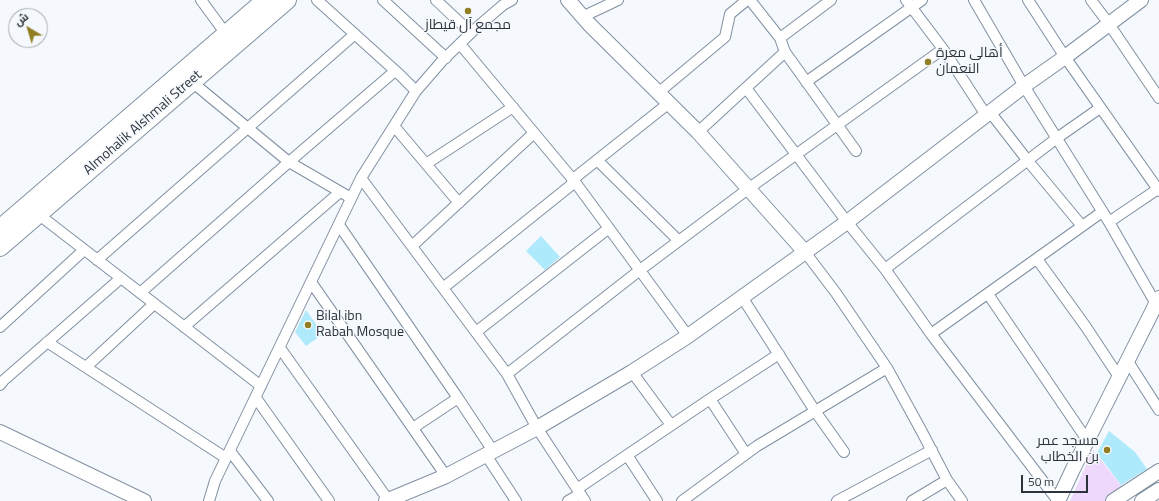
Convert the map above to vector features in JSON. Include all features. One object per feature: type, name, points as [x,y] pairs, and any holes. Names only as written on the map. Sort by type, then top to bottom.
[{"type":"highway","name":"Almohalik Alshmali Street","points":[[0,229],[266,0]]},
{"type":"highway","name":"Almohalik Alshmali Street","points":[[0,246],[287,0]]},
{"type":"street","points":[[201,0],[226,34]]},
{"type":"street","points":[[317,0],[416,91]]},
{"type":"street","points":[[384,0],[446,58]]},
{"type":"street","points":[[436,0],[471,33]]},
{"type":"street","points":[[568,0],[582,16],[698,132],[805,252],[836,293],[887,368],[947,480],[962,501]]},
{"type":"street","points":[[582,16],[618,0]]},
{"type":"street","points":[[658,93],[725,37],[730,14],[746,0]]},
{"type":"street","points":[[750,0],[780,38],[785,52],[856,151]]},
{"type":"street","points":[[780,38],[832,0]]},
{"type":"street","points":[[806,82],[909,4],[922,0]]},
{"type":"street","points":[[746,88],[795,155],[885,269],[931,334],[1058,501],[1157,301],[1024,86],[974,0]]},
{"type":"street","points":[[1028,0],[1100,108],[1159,190],[1109,222]]},
{"type":"street","points":[[1091,0],[1159,98]]},
{"type":"street","points":[[280,348],[388,501],[446,476],[537,428],[632,372],[688,336],[847,222],[988,113],[1141,0]]},
{"type":"street","points":[[209,501],[215,480],[256,398],[361,178],[416,91],[471,33],[508,1]]},
{"type":"street","points":[[909,4],[943,48],[988,113],[1082,226]]},
{"type":"street","points":[[97,260],[355,34]]},
{"type":"street","points":[[460,44],[574,181],[688,336]]},
{"type":"street","points":[[507,374],[640,270],[748,189],[943,48]]},
{"type":"street","points":[[698,132],[785,52]]},
{"type":"street","points":[[140,293],[289,162],[396,71]]},
{"type":"street","points":[[192,82],[289,162],[351,198]]},
{"type":"street","points":[[443,288],[574,181],[597,160],[669,103]]},
{"type":"street","points":[[426,164],[512,107]]},
{"type":"street","points":[[885,269],[1057,138],[1100,108]]},
{"type":"street","points":[[394,126],[459,203]]},
{"type":"street","points":[[412,246],[534,133]]},
{"type":"street","points":[[597,160],[679,241]]},
{"type":"street","points":[[361,178],[507,374],[537,428],[580,494]]},
{"type":"street","points":[[184,327],[340,192]]},
{"type":"street","points":[[931,334],[1102,212]]},
{"type":"street","points":[[38,214],[261,386]]},
{"type":"street","points":[[339,225],[458,398],[516,501]]},
{"type":"street","points":[[476,332],[609,228]]},
{"type":"street","points":[[0,327],[84,250]]},
{"type":"street","points":[[1037,259],[1086,327],[1119,377]]},
{"type":"street","points":[[0,385],[121,278]]},
{"type":"street","points":[[311,282],[446,476]]},
{"type":"street","points":[[988,294],[1087,440]]},
{"type":"street","points":[[742,298],[815,411],[844,452]]},
{"type":"street","points":[[86,368],[154,304]]},
{"type":"street","points":[[47,342],[86,368],[228,454],[268,501]]},
{"type":"street","points":[[568,501],[580,494],[627,455],[779,354]]},
{"type":"street","points":[[1127,360],[1159,410]]},
{"type":"street","points":[[682,501],[757,446],[887,368]]},
{"type":"street","points":[[632,372],[671,425]]},
{"type":"street","points":[[256,398],[329,501]]},
{"type":"street","points":[[413,428],[458,398]]},
{"type":"street","points":[[710,399],[746,454]]},
{"type":"street","points":[[0,432],[144,501]]},
{"type":"street","points":[[837,501],[932,450]]},
{"type":"street","points":[[627,455],[657,501]]},
{"type":"street","points":[[1113,501],[1159,471]]},
{"type":"street","points":[[912,501],[947,480]]},
{"type":"street","points":[[1142,501],[1159,490]]},
{"type":"shaded area","points":[[1093,450],[1123,488],[1105,501],[1070,501]]},
{"type":"building","points":[[541,236],[560,257],[545,270],[526,251]]},
{"type":"building","name":"Bilal ibn Rabah Mosque","points":[[306,310],[323,334],[306,346],[295,332]]},
{"type":"building","points":[[1109,431],[1135,452],[1147,469],[1121,485],[1097,453]]},
{"type":"place","name":"مجمع آل قيطاز","points":[[468,11]]},
{"type":"place","name":"أهالي معرة النعمان","points":[[928,62]]},
{"type":"place","name":"Bilal ibn Rabah Mosque","points":[[308,325]]},
{"type":"place","name":"مسجد عمر بن الخطاب","points":[[1107,450]]}]
